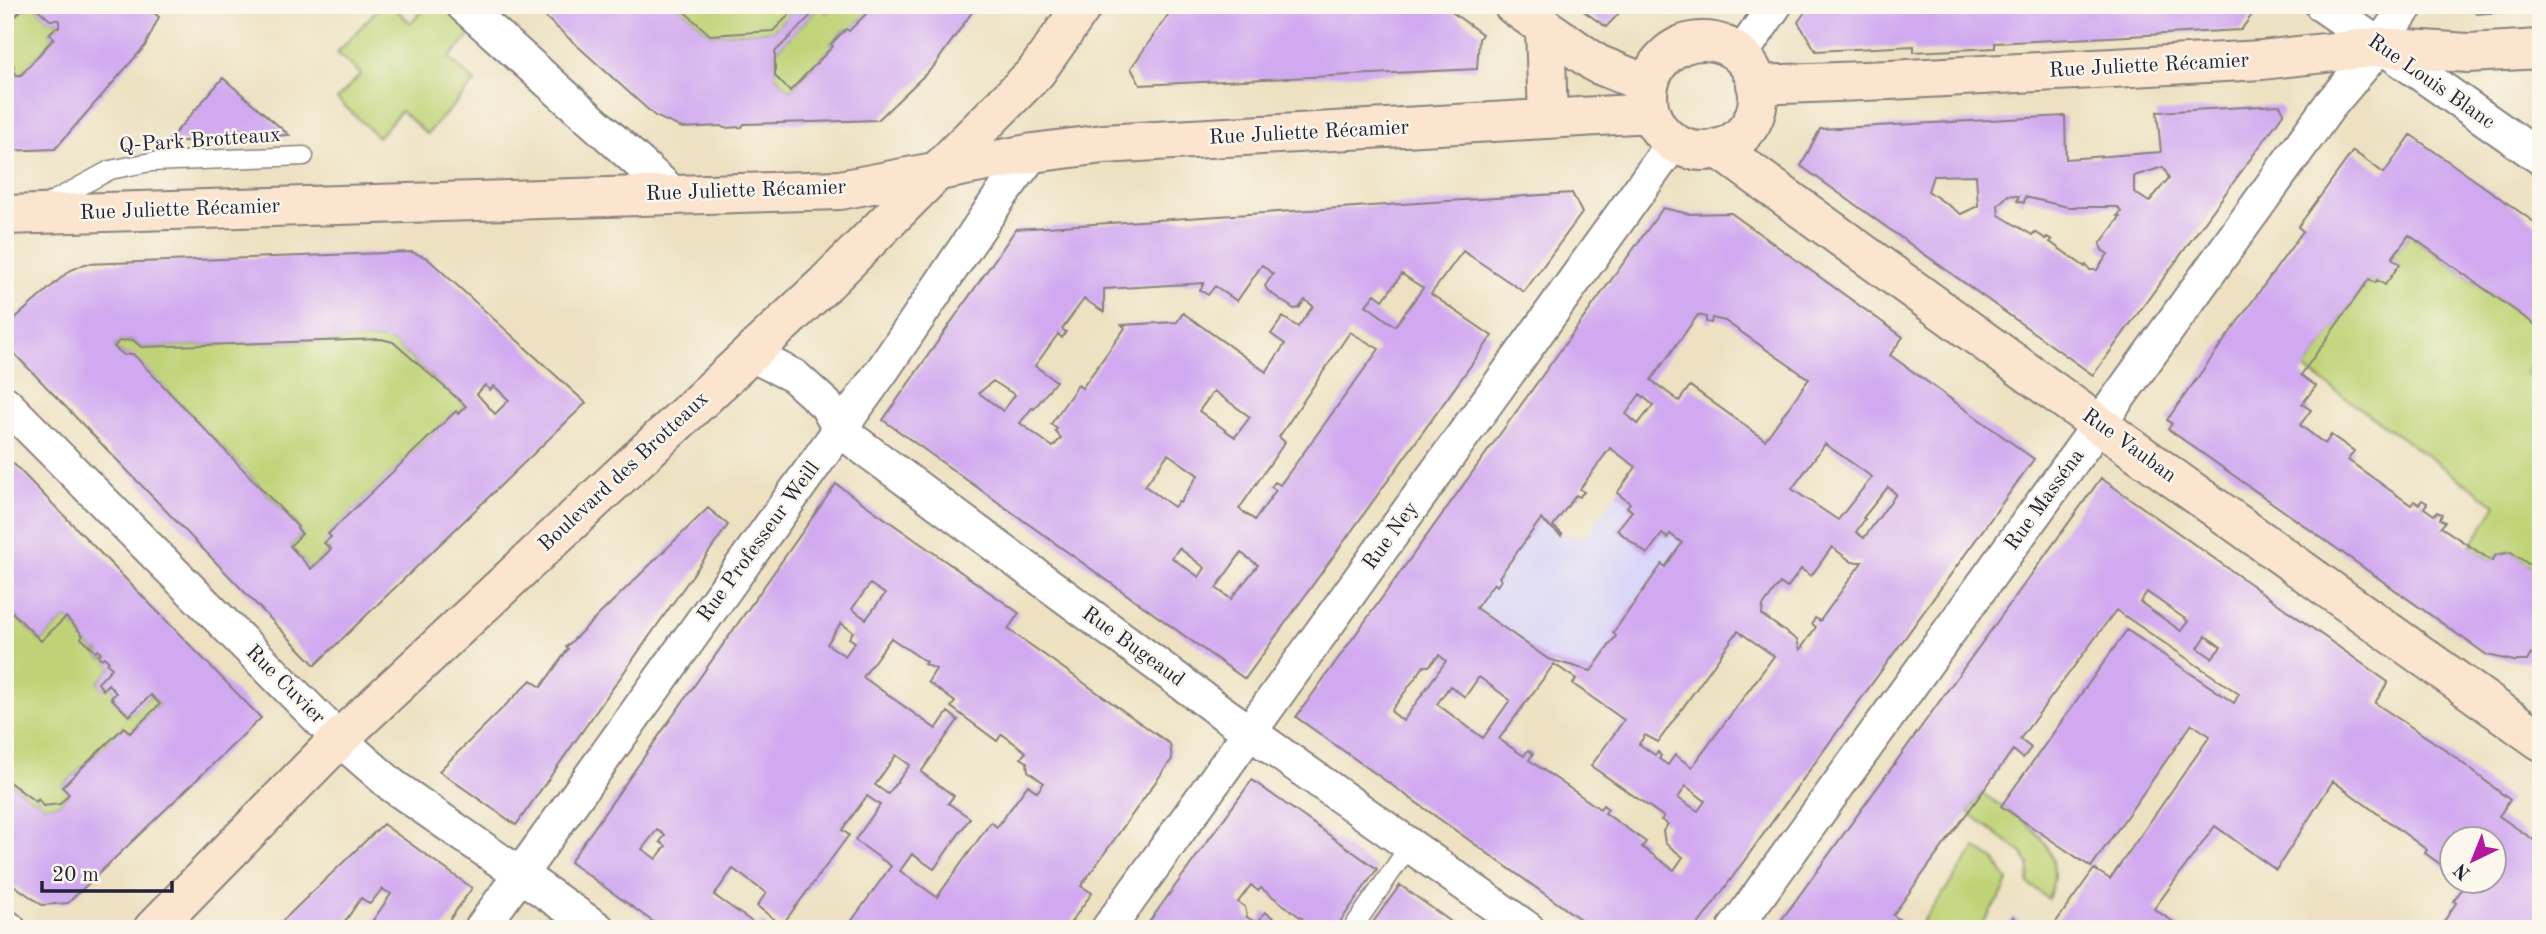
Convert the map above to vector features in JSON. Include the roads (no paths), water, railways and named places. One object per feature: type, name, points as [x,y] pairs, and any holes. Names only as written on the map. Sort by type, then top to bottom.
[{"type":"main road","name":"Boulevard des Brotteaux","points":[[153,929],[339,739],[825,284],[1036,72],[1083,5]]},
{"type":"main road","points":[[1513,5],[1597,64],[1658,113],[1696,150],[1718,148],[1739,137],[1753,119],[1758,96],[1748,70],[1720,44],[1709,41],[1686,44],[1675,48],[1659,63],[1658,113]]},
{"type":"main road","points":[[1545,28],[1548,119]]},
{"type":"main road","name":"Rue Juliette Récamier","points":[[1748,70],[1865,82],[2249,60],[2379,47],[2468,52],[2541,49]]},
{"type":"main road","name":"Rue Juliette Récamier","points":[[16,215],[840,190],[1033,153],[1103,144],[1658,113]]},
{"type":"main road","name":"Rue Vauban","points":[[1718,148],[2541,741]]},
{"type":"street","points":[[463,5],[675,195]]},
{"type":"street","points":[[1748,70],[1776,5]]},
{"type":"street","name":"Rue Louis Blanc","points":[[2322,5],[2541,158]]},
{"type":"street","name":"Rue Masséna","points":[[1734,929],[2330,105],[2379,47],[2407,5]]},
{"type":"street","name":"Rue Ney","points":[[1108,929],[1250,732],[1658,113]]},
{"type":"street","name":"Rue Professeur Weill","points":[[481,929],[839,430],[1001,195],[1033,153]]},
{"type":"street","name":"Rue Bugeaud","points":[[750,354],[794,376],[826,405],[839,430],[1250,732],[1528,929]]},
{"type":"street","name":"Rue Cuvier","points":[[5,403],[339,739],[393,786],[598,929]]},
{"type":"lane","name":"Q-Park Brotteaux","points":[[16,215],[110,170],[151,162],[304,156]]},
{"type":"lane","points":[[1352,929],[1410,845]]}]
